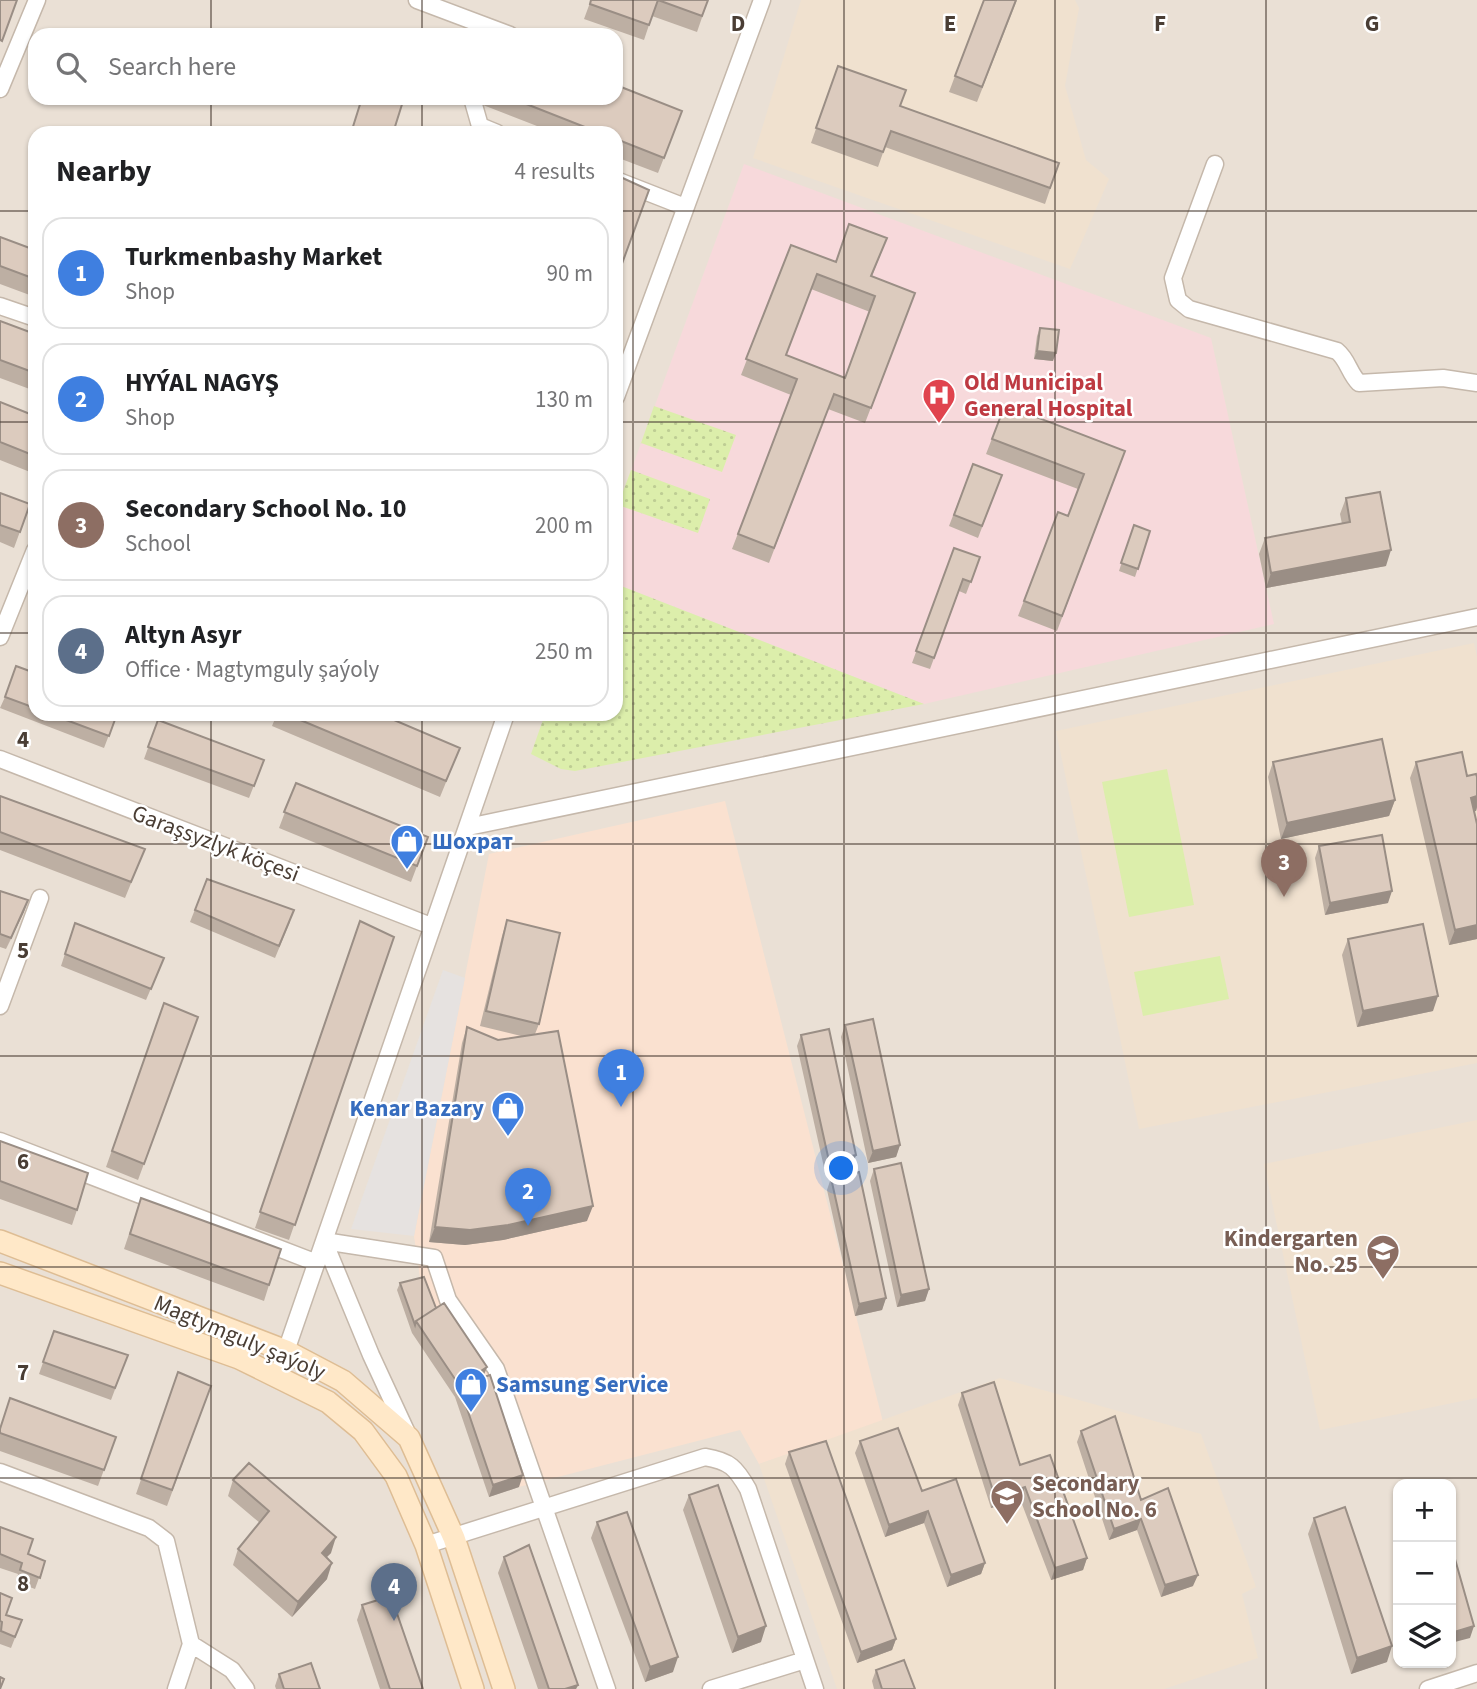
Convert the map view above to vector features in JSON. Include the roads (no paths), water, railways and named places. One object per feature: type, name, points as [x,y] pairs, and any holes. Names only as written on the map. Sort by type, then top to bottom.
[{"type":"street","points":[[0,89],[37,0]]},
{"type":"street","points":[[417,0],[487,28]]},
{"type":"street","points":[[623,378],[762,0]]},
{"type":"street","points":[[474,105],[480,126]]},
{"type":"street","points":[[1215,164],[1173,278],[1178,300],[1189,309],[1337,351],[1345,357],[1359,383],[1443,378],[1477,383]]},
{"type":"street","points":[[623,183],[685,207]]},
{"type":"street","points":[[0,306],[28,316]]},
{"type":"street","points":[[0,637],[28,567]]},
{"type":"street","points":[[468,827],[1477,617]]},
{"type":"street","points":[[277,1377],[504,721]]},
{"type":"street","name":"Garaşsyzlyk köçesi","points":[[0,759],[432,926]]},
{"type":"street","points":[[0,1006],[40,898]]},
{"type":"street","points":[[0,1140],[317,1263]]},
{"type":"street","name":"Magtymguly şaýoly","points":[[0,1241],[286,1351],[343,1381],[409,1438],[454,1538],[504,1689]]},
{"type":"street","points":[[324,1241],[409,1438]]},
{"type":"street","points":[[324,1241],[434,1258],[448,1300],[496,1369],[607,1689]]},
{"type":"street","name":"Magtymguly şaýoly","points":[[0,1273],[239,1359],[328,1402],[363,1431],[396,1476],[426,1545],[473,1689]]},
{"type":"street","points":[[426,1545],[705,1457],[723,1460],[738,1471],[748,1489],[814,1689]]},
{"type":"street","points":[[0,1472],[149,1528],[166,1541],[191,1644],[176,1689]]},
{"type":"street","points":[[191,1644],[232,1670],[246,1689]]},
{"type":"street","points":[[711,1689],[805,1660]]},
{"type":"street","points":[[1428,1689],[1477,1672]]},
{"type":"place","name":"Old Municipal General Hospital","points":[[939,425]]},
{"type":"place","name":"Шохрат","points":[[407,871]]},
{"type":"place","name":"Secondary School No. 10","points":[[1284,897]]},
{"type":"place","name":"Turkmenbashy Market","points":[[621,1107]]},
{"type":"place","name":"Kenar Bazary","points":[[508,1138]]},
{"type":"place","name":"HYÝAL NAGYŞ","points":[[528,1226]]},
{"type":"place","name":"Kindergarten No. 25","points":[[1383,1281]]},
{"type":"place","name":"Samsung Service","points":[[471,1414]]},
{"type":"place","name":"Secondary School No. 6","points":[[1007,1526]]},
{"type":"place","name":"Altyn Asyr","points":[[394,1621]]}]
